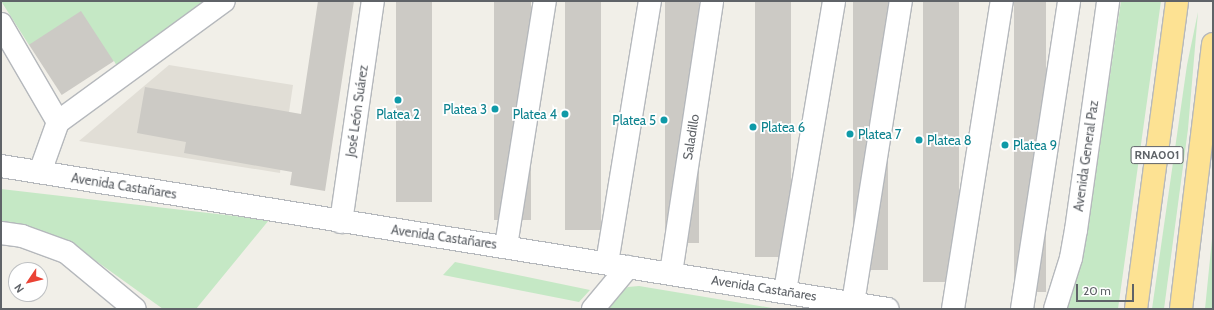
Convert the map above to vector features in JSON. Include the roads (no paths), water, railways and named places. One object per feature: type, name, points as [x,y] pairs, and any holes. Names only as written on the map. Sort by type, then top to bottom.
[{"type":"highway","name":"RNA001","points":[[1136,309],[1177,1]]},
{"type":"highway","name":"RNA001","points":[[1182,309],[1213,44]]},
{"type":"street","points":[[40,172],[58,122],[224,1]]},
{"type":"street","name":"José León Suárez","points":[[341,222],[373,1]]},
{"type":"street","points":[[506,246],[545,1]]},
{"type":"street","points":[[593,309],[618,265],[650,1]]},
{"type":"street","name":"Saladillo","points":[[671,273],[712,1]]},
{"type":"street","points":[[785,291],[834,1]]},
{"type":"street","points":[[853,303],[901,1]]},
{"type":"street","points":[[952,309],[1002,1]]},
{"type":"street","points":[[1024,304],[1069,1]]},
{"type":"street","name":"Avenida General Paz","points":[[1055,309],[1074,237],[1108,1]]},
{"type":"street","points":[[1,24],[58,122]]},
{"type":"street","name":"Avenida Castañares","points":[[1,166],[341,222],[506,246],[888,309]]},
{"type":"street","points":[[1,233],[22,236],[66,252],[135,309]]},
{"type":"place","name":"Platea 2","points":[[398,100]]},
{"type":"place","name":"Platea 3","points":[[495,109]]},
{"type":"place","name":"Platea 4","points":[[565,114]]},
{"type":"place","name":"Platea 5","points":[[664,120]]},
{"type":"place","name":"Platea 6","points":[[753,127]]},
{"type":"place","name":"Platea 7","points":[[850,134]]},
{"type":"place","name":"Platea 8","points":[[919,140]]},
{"type":"place","name":"Platea 9","points":[[1005,145]]}]
